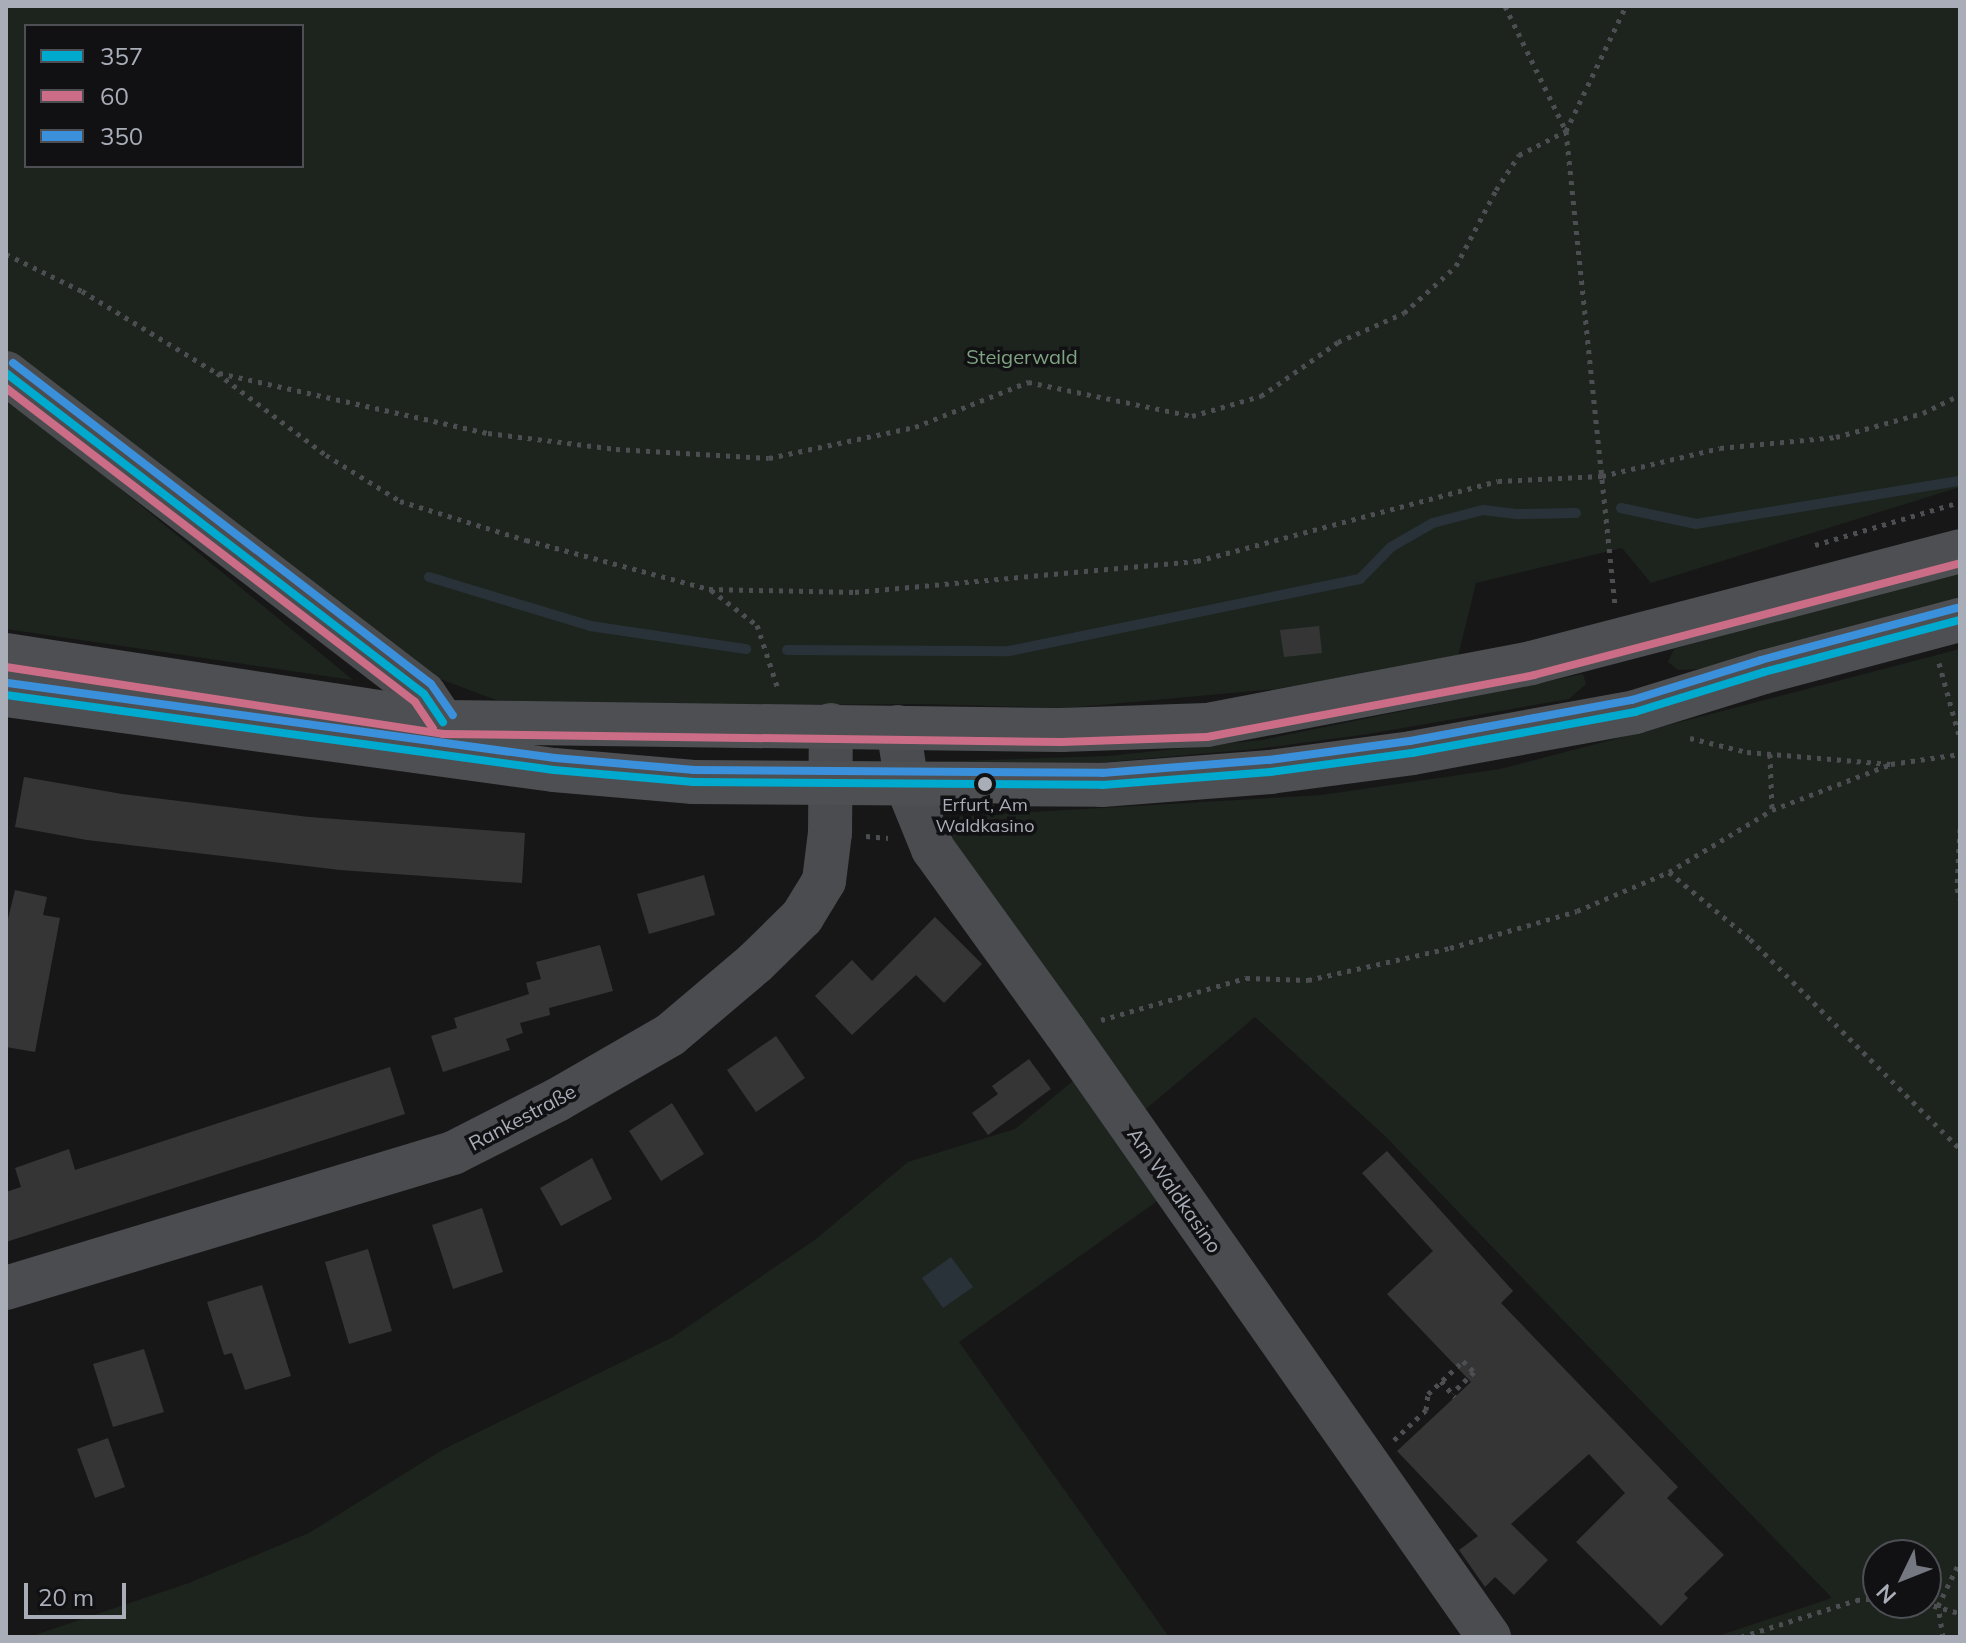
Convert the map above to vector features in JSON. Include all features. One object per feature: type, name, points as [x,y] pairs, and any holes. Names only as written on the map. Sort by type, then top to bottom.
[{"type":"main road","points":[[6,695],[442,739],[831,725],[1061,730],[1207,725],[1408,688],[1621,641],[1960,551]]},
{"type":"main road","points":[[6,655],[442,739],[693,782],[1102,785],[1270,772],[1412,753],[1635,712],[1764,672],[1945,624]]},
{"type":"street","points":[[6,373],[424,694],[442,739]]},
{"type":"street","name":"Rankestraße","points":[[6,1288],[453,1153],[557,1100],[670,1035],[755,963],[802,917],[824,881],[830,833],[831,725]]},
{"type":"street","name":"Am Waldkasino","points":[[898,727],[907,785],[933,849],[1489,1637]]},
{"type":"path","points":[[1505,6],[1566,131],[1621,641]]},
{"type":"path","points":[[217,373],[488,433],[616,449],[769,458],[915,427],[1028,382],[1192,416],[1261,396],[1338,342],[1404,313],[1456,266],[1496,190],[1519,155],[1566,131],[1626,6]]},
{"type":"path","points":[[6,254],[82,291],[217,373],[326,455],[400,501],[526,540],[709,589],[855,592],[1197,561],[1498,481],[1602,476],[1720,448],[1836,437],[1923,413],[1960,395]]},
{"type":"path","points":[[709,589],[757,625],[781,698]]},
{"type":"path","points":[[1945,624],[1960,739]]},
{"type":"path","points":[[1691,738],[1770,754],[1891,764]]},
{"type":"path","points":[[1770,754],[1772,810]]},
{"type":"path","points":[[1065,1032],[1191,991],[1246,978],[1308,980],[1450,948],[1577,911],[1669,872],[1772,810],[1891,764],[1960,754]]},
{"type":"path","points":[[1960,829],[1957,888],[1960,899]]},
{"type":"path","points":[[1669,872],[1750,939],[1960,1149]]},
{"type":"path","points":[[1393,1441],[1426,1410],[1428,1394],[1441,1381],[1463,1361],[1474,1372],[1454,1395],[1441,1381]]},
{"type":"path","points":[[1942,1598],[1960,1561]]},
{"type":"path","points":[[1741,1637],[1862,1599]]},
{"type":"green space","name":"Steigerwald","points":[[6,6],[1960,6],[1960,487],[1651,583],[1622,548],[1476,583],[1458,656],[1276,689],[1067,708],[921,704],[632,706],[496,700],[424,673],[6,354]]},
{"type":"green space","points":[[6,402],[48,429],[353,680],[6,629]]},
{"type":"green space","points":[[1960,571],[1960,601],[1700,669],[1678,670],[1668,662],[1674,649]]},
{"type":"green space","points":[[1960,649],[1960,1637],[1715,1637],[1832,1598],[1385,1136],[1255,1017],[1140,1114],[933,818],[1322,795],[1500,769]]},
{"type":"green space","points":[[1583,674],[1586,684],[1569,699],[1368,734],[1256,749],[1107,762],[927,762],[1108,756],[1262,740]]},
{"type":"green space","points":[[1074,1080],[1160,1199],[959,1342],[1169,1637],[29,1637],[189,1583],[309,1533],[444,1449],[673,1337],[816,1239],[908,1162],[1015,1129]]},
{"type":"shaded area","points":[[951,1257],[973,1287],[943,1308],[922,1278]]},
{"type":"building","points":[[1319,626],[1322,653],[1284,657],[1280,630]]},
{"type":"building","points":[[24,777],[122,794],[309,817],[525,833],[522,883],[340,870],[87,840],[15,827]]},
{"type":"building","points":[[704,875],[715,915],[649,934],[637,894]]},
{"type":"building","points":[[15,890],[47,897],[43,915],[60,918],[35,1052],[6,1047],[6,927]]},
{"type":"building","points":[[935,917],[982,964],[944,1003],[916,975],[852,1035],[815,996],[852,960],[872,981]]},
{"type":"building","points":[[600,945],[613,991],[549,1008],[550,1015],[520,1023],[523,1033],[506,1039],[510,1050],[443,1072],[431,1036],[457,1028],[454,1018],[529,994],[526,983],[541,979],[536,962]]},
{"type":"building","points":[[776,1036],[805,1078],[756,1112],[727,1070]]},
{"type":"building","points":[[1029,1059],[1051,1089],[988,1135],[972,1113],[998,1094],[992,1086]]},
{"type":"building","points":[[390,1067],[405,1114],[6,1242],[6,1192],[21,1187],[15,1168],[69,1149],[75,1170]]},
{"type":"building","points":[[672,1103],[704,1154],[661,1181],[629,1131]]},
{"type":"building","points":[[1387,1151],[1513,1291],[1501,1303],[1678,1487],[1667,1498],[1724,1555],[1684,1594],[1688,1598],[1661,1626],[1576,1542],[1625,1493],[1589,1454],[1511,1524],[1548,1560],[1514,1595],[1495,1577],[1485,1587],[1459,1550],[1478,1536],[1397,1451],[1471,1382],[1387,1294],[1433,1251],[1362,1173]]},
{"type":"building","points":[[592,1158],[612,1199],[561,1226],[540,1188]]},
{"type":"building","points":[[482,1208],[503,1272],[453,1289],[432,1225]]},
{"type":"building","points":[[368,1249],[392,1331],[349,1344],[325,1262]]},
{"type":"building","points":[[262,1285],[291,1376],[245,1390],[232,1353],[224,1355],[207,1302]]},
{"type":"building","points":[[144,1349],[164,1412],[113,1427],[93,1364]]},
{"type":"building","points":[[108,1438],[125,1487],[95,1498],[77,1449]]},
{"type":"waterway","points":[[1621,508],[1696,524],[1960,481]]},
{"type":"waterway","points":[[787,650],[1009,651],[1360,579],[1391,547],[1433,523],[1483,510],[1518,514],[1576,513]]},
{"type":"waterway","points":[[429,577],[590,626],[746,649]]},
{"type":"transit line","name":"350","points":[[13,363],[431,684],[453,715]]},
{"type":"transit line","name":"357","points":[[6,373],[424,694],[443,722]]},
{"type":"transit line","name":"60","points":[[6,388],[415,702],[433,729]]},
{"type":"transit line","name":"60","points":[[6,667],[443,734],[1061,742],[1207,737],[1534,675],[1960,563]]},
{"type":"transit line","name":"350","points":[[8,683],[555,758],[694,770],[1102,773],[1269,760],[1410,741],[1632,700],[1761,660],[1957,608]]},
{"type":"transit line","name":"357","points":[[6,695],[554,770],[693,782],[1102,785],[1270,772],[1412,753],[1635,712],[1764,672],[1960,620]]},
{"type":"place","name":"Erfurt, Am Waldkasino","points":[[985,784]]}]
